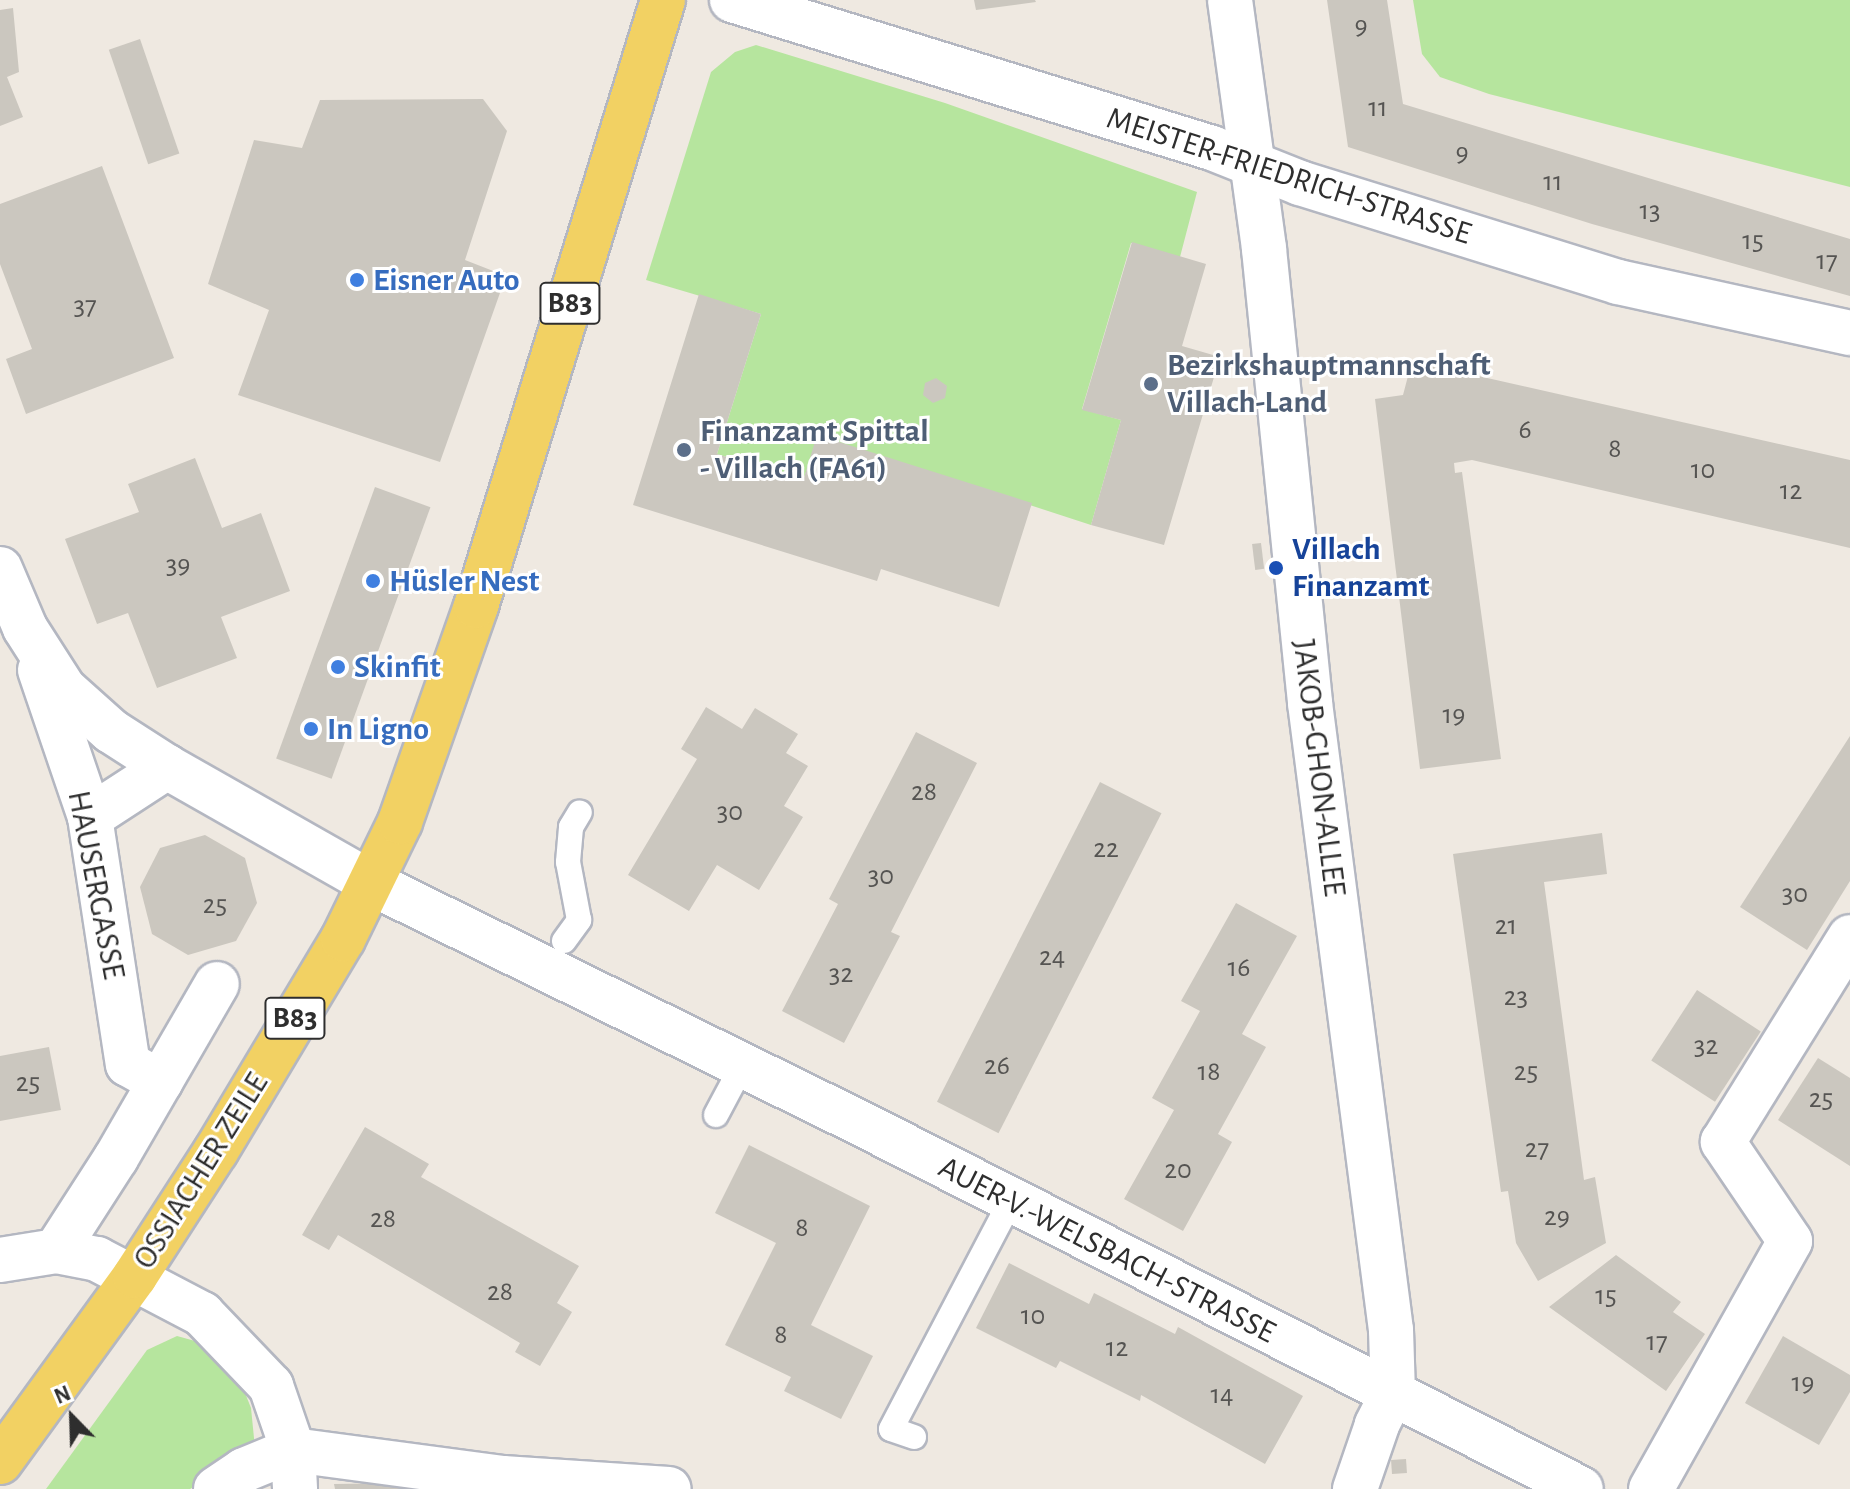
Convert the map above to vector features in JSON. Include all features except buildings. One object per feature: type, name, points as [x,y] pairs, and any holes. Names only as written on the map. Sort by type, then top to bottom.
[{"type":"main road","name":"OSSIACHER ZEILE","points":[[0,1462],[135,1276],[216,1151],[343,939],[400,822],[476,606],[663,0]]},
{"type":"street","name":"MEISTER-FRIEDRICH-STRASSE","points":[[732,0],[1618,282],[1850,333]]},
{"type":"street","name":"JAKOB-GHON-ALLEE","points":[[1230,0],[1264,249],[1306,673],[1391,1330],[1393,1393]]},
{"type":"street","name":"HAUSERGASSE","points":[[0,569],[25,628],[90,817],[128,1064],[160,1082]]},
{"type":"street","name":"HAUSERGASSE","points":[[25,628],[64,689],[111,731],[167,767],[371,883],[632,1014]]},
{"type":"street","points":[[90,817],[167,767]]},
{"type":"street","points":[[1651,1489],[1790,1241],[1723,1142],[1850,937]]},
{"type":"street","points":[[56,1251],[217,984]]},
{"type":"street","name":"AUER-V.-WELSBACH-STRASSE","points":[[632,1014],[742,1066],[1581,1489]]},
{"type":"street","points":[[0,1260],[56,1251],[97,1259],[135,1276],[202,1314],[271,1386],[294,1469]]},
{"type":"street","points":[[1355,1489],[1377,1425],[1393,1393]]},
{"type":"street","points":[[216,1489],[244,1470],[294,1469],[669,1489]]},
{"type":"lane","points":[[564,941],[579,920],[568,862],[571,827],[580,812]]},
{"type":"lane","points":[[716,1115],[742,1066]]},
{"type":"lane","points":[[914,1437],[891,1429],[959,1278],[1010,1202]]},
{"type":"green space","points":[[1413,0],[1850,0],[1850,187],[1489,94],[1440,77],[1422,54]]},
{"type":"green space","points":[[756,45],[945,103],[1197,192],[1180,257],[1131,243],[1082,409],[1121,420],[1091,525],[818,436],[803,481],[717,454],[761,314],[646,280],[711,72],[735,52]]},
{"type":"green space","points":[[177,1336],[195,1341],[223,1365],[243,1388],[251,1408],[255,1448],[190,1489],[46,1489],[147,1350]]},
{"type":"place","name":"Eisner Auto","points":[[357,280]]},
{"type":"place","name":"Bezirkshauptmannschaft Villach-Land","points":[[1151,384]]},
{"type":"place","name":"Finanzamt Spittal - Villach (FA61)","points":[[684,450]]},
{"type":"place","name":"Villach Finanzamt","points":[[1276,568]]},
{"type":"place","name":"Hüsler Nest","points":[[373,581]]},
{"type":"place","name":"Skinfit","points":[[338,667]]},
{"type":"place","name":"In Ligno","points":[[311,729]]}]
